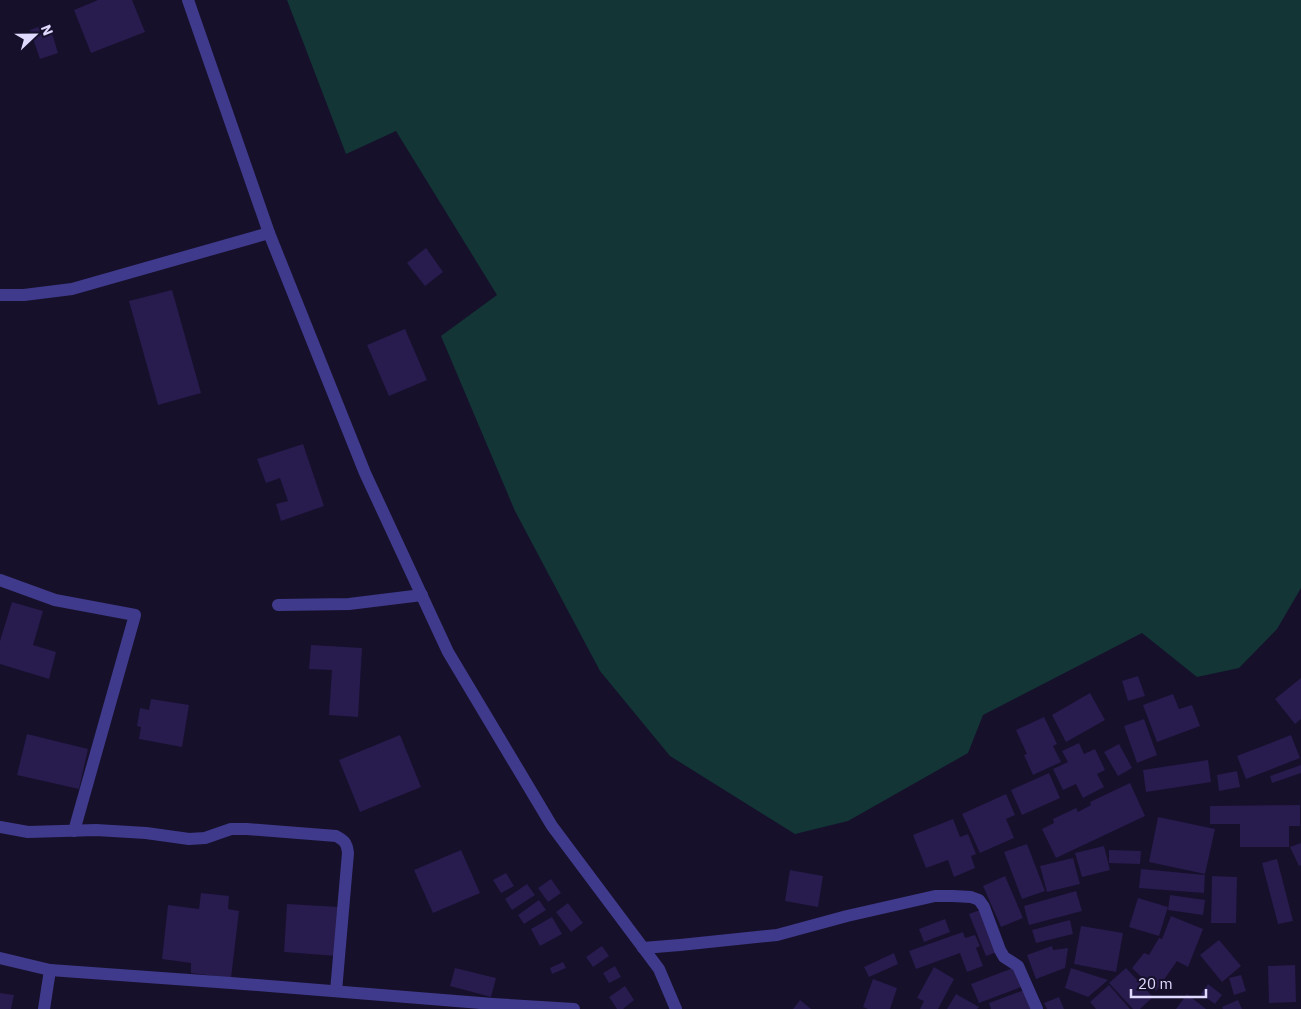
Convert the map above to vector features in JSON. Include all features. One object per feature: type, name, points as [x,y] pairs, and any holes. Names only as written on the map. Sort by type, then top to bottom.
[{"type":"street","points":[[188,0],[269,233],[365,473],[448,652],[552,826],[659,969],[676,1009]]},
{"type":"street","points":[[0,295],[24,295],[72,289],[269,233]]},
{"type":"street","points":[[0,580],[54,600],[135,615],[74,831]]},
{"type":"street","points":[[278,605],[349,604],[422,595]]},
{"type":"street","points":[[0,827],[28,832],[96,830],[146,833],[189,839],[205,838],[231,829],[336,836],[347,844],[348,853],[336,991]]},
{"type":"street","points":[[643,948],[776,935],[847,916],[935,896],[971,897],[979,900],[984,908],[1004,957],[1018,966],[1036,1009]]},
{"type":"street","points":[[0,958],[50,970],[574,1009]]},
{"type":"street","points":[[44,1009],[50,970]]},
{"type":"green space","points":[[287,0],[1301,0],[1301,588],[1277,629],[1239,668],[1197,677],[1142,633],[983,715],[968,753],[848,821],[795,834],[670,756],[600,671],[515,511],[441,336],[497,295],[396,131],[346,154]]},
{"type":"building","points":[[98,0],[132,0],[145,32],[91,53],[74,10]]},
{"type":"building","points":[[49,23],[58,53],[40,59],[30,30]]},
{"type":"building","points":[[426,248],[443,272],[425,286],[407,263]]},
{"type":"building","points":[[172,290],[201,393],[158,405],[129,301]]},
{"type":"building","points":[[405,329],[427,380],[389,396],[367,345]]},
{"type":"building","points":[[303,444],[324,506],[281,521],[276,504],[288,501],[280,478],[266,483],[257,459]]},
{"type":"building","points":[[12,602],[43,611],[33,645],[56,652],[49,679],[0,664],[0,641]]},
{"type":"building","points":[[311,645],[362,648],[358,717],[329,715],[332,670],[309,669]]},
{"type":"building","points":[[1138,676],[1145,696],[1128,701],[1122,681]]},
{"type":"building","points":[[1301,678],[1301,719],[1295,724],[1275,699]]},
{"type":"building","points":[[1090,693],[1105,720],[1066,742],[1052,715]]},
{"type":"building","points":[[1173,694],[1179,709],[1192,705],[1200,726],[1157,742],[1143,705]]},
{"type":"building","points":[[151,699],[189,705],[182,747],[139,739],[141,727],[137,726],[140,708],[149,710]]},
{"type":"building","points":[[1044,717],[1057,744],[1053,746],[1061,762],[1033,775],[1024,755],[1027,754],[1016,730]]},
{"type":"building","points":[[1144,719],[1157,755],[1137,763],[1124,726]]},
{"type":"building","points":[[27,734],[88,749],[79,789],[17,775]]},
{"type":"building","points":[[400,735],[421,787],[360,812],[339,760]]},
{"type":"building","points":[[1291,735],[1300,758],[1246,779],[1237,756]]},
{"type":"building","points":[[1079,743],[1084,754],[1095,749],[1105,770],[1097,774],[1104,787],[1083,798],[1076,784],[1063,790],[1053,769],[1068,762],[1062,751]]},
{"type":"building","points":[[1119,744],[1132,768],[1118,776],[1104,752]]},
{"type":"building","points":[[1208,760],[1211,782],[1146,792],[1143,770]]},
{"type":"building","points":[[1301,765],[1301,773],[1272,783],[1270,776]]},
{"type":"building","points":[[1237,771],[1240,787],[1219,791],[1217,775]]},
{"type":"building","points":[[1049,773],[1060,798],[1022,815],[1011,790]]},
{"type":"building","points":[[1130,783],[1145,816],[1056,858],[1042,829],[1054,823],[1053,819],[1076,808],[1078,812],[1091,805],[1090,802]]},
{"type":"building","points":[[1006,794],[1015,815],[1006,819],[1014,838],[980,853],[962,814]]},
{"type":"building","points":[[1300,805],[1300,826],[1289,826],[1289,847],[1240,847],[1240,824],[1210,824],[1210,806]]},
{"type":"building","points":[[1158,817],[1215,829],[1205,874],[1149,862]]},
{"type":"building","points":[[953,819],[960,837],[968,834],[976,854],[971,856],[975,868],[954,877],[948,860],[926,868],[913,835]]},
{"type":"building","points":[[1301,843],[1301,865],[1299,866],[1290,847]]},
{"type":"building","points":[[1027,844],[1045,891],[1022,899],[1004,852]]},
{"type":"building","points":[[1104,846],[1110,870],[1082,877],[1075,853]]},
{"type":"building","points":[[461,850],[480,893],[433,913],[414,870]]},
{"type":"building","points":[[1109,850],[1141,851],[1140,864],[1109,863]]},
{"type":"building","points":[[1073,858],[1080,884],[1047,892],[1040,866]]},
{"type":"building","points":[[1277,859],[1293,921],[1278,924],[1262,863]]},
{"type":"building","points":[[1141,869],[1205,875],[1204,893],[1139,888]]},
{"type":"building","points":[[790,870],[823,876],[818,907],[785,901]]},
{"type":"building","points":[[506,873],[514,886],[501,893],[493,880]]},
{"type":"building","points":[[1005,876],[1023,918],[1001,927],[983,886]]},
{"type":"building","points":[[1212,876],[1237,877],[1236,923],[1211,923]]},
{"type":"building","points":[[551,879],[561,893],[548,902],[538,888]]},
{"type":"building","points":[[527,884],[535,895],[512,910],[505,899]]},
{"type":"building","points":[[1076,891],[1082,911],[1029,925],[1024,906]]},
{"type":"building","points":[[201,893],[229,896],[228,909],[239,911],[231,978],[191,973],[191,963],[162,959],[168,905],[199,909]]},
{"type":"building","points":[[1170,895],[1205,900],[1203,915],[1168,910]]},
{"type":"building","points":[[1138,898],[1168,907],[1159,936],[1129,927]]},
{"type":"building","points":[[539,900],[546,910],[524,924],[518,915]]},
{"type":"building","points":[[568,903],[583,923],[571,932],[556,912]]},
{"type":"building","points":[[287,904],[340,907],[337,956],[284,952]]},
{"type":"building","points":[[980,910],[997,952],[986,956],[969,914]]},
{"type":"building","points":[[1171,916],[1203,929],[1188,967],[1177,961],[1156,991],[1132,968],[1144,953],[1149,955],[1159,938],[1162,939]]},
{"type":"building","points":[[552,917],[562,934],[540,946],[531,929]]},
{"type":"building","points":[[945,919],[950,932],[924,942],[919,929]]},
{"type":"building","points":[[1070,920],[1073,934],[1036,943],[1032,930]]},
{"type":"building","points":[[1081,926],[1123,933],[1116,972],[1074,964]]},
{"type":"building","points":[[963,932],[965,938],[975,935],[980,946],[976,948],[983,966],[967,972],[960,953],[916,969],[909,951]]},
{"type":"building","points":[[1219,940],[1241,966],[1222,982],[1200,955]]},
{"type":"building","points":[[602,946],[609,956],[593,967],[586,957]]},
{"type":"building","points":[[1052,946],[1053,950],[1068,948],[1065,968],[1036,979],[1027,955]]},
{"type":"building","points":[[894,953],[898,964],[869,977],[864,967]]},
{"type":"building","points":[[563,962],[566,968],[552,974],[550,968]]},
{"type":"building","points":[[1295,965],[1296,1002],[1269,1003],[1268,966]]},
{"type":"building","points":[[615,966],[621,977],[609,983],[603,973]]},
{"type":"building","points":[[934,967],[954,979],[938,1009],[920,1009],[924,1001],[917,998]]},
{"type":"building","points":[[455,968],[496,978],[491,997],[450,986]]},
{"type":"building","points":[[1013,968],[1021,987],[979,1003],[971,984]]},
{"type":"building","points":[[1071,968],[1108,980],[1088,997],[1065,988]]},
{"type":"building","points":[[1126,968],[1153,997],[1140,1009],[1133,1009],[1109,983]]},
{"type":"building","points":[[1241,975],[1246,991],[1234,995],[1229,978]]},
{"type":"building","points":[[873,979],[897,988],[890,1009],[868,1009],[863,1007]]},
{"type":"building","points":[[1208,984],[1222,995],[1215,1004],[1201,994]]},
{"type":"building","points":[[1109,985],[1130,1009],[1096,1009],[1090,1002]]},
{"type":"building","points":[[625,986],[634,1000],[623,1009],[617,1009],[609,997]]},
{"type":"building","points":[[1024,990],[1031,1009],[991,1009],[989,1003]]},
{"type":"building","points":[[0,993],[14,995],[11,1009],[0,1009]]},
{"type":"building","points":[[956,994],[979,1007],[977,1009],[947,1009]]},
{"type":"building","points":[[1187,994],[1206,1009],[1176,1009]]},
{"type":"building","points":[[1059,997],[1064,1009],[1047,1009],[1044,1003]]},
{"type":"building","points":[[800,1000],[811,1009],[793,1009]]},
{"type":"building","points":[[1238,1000],[1242,1009],[1223,1009],[1222,1007]]}]
